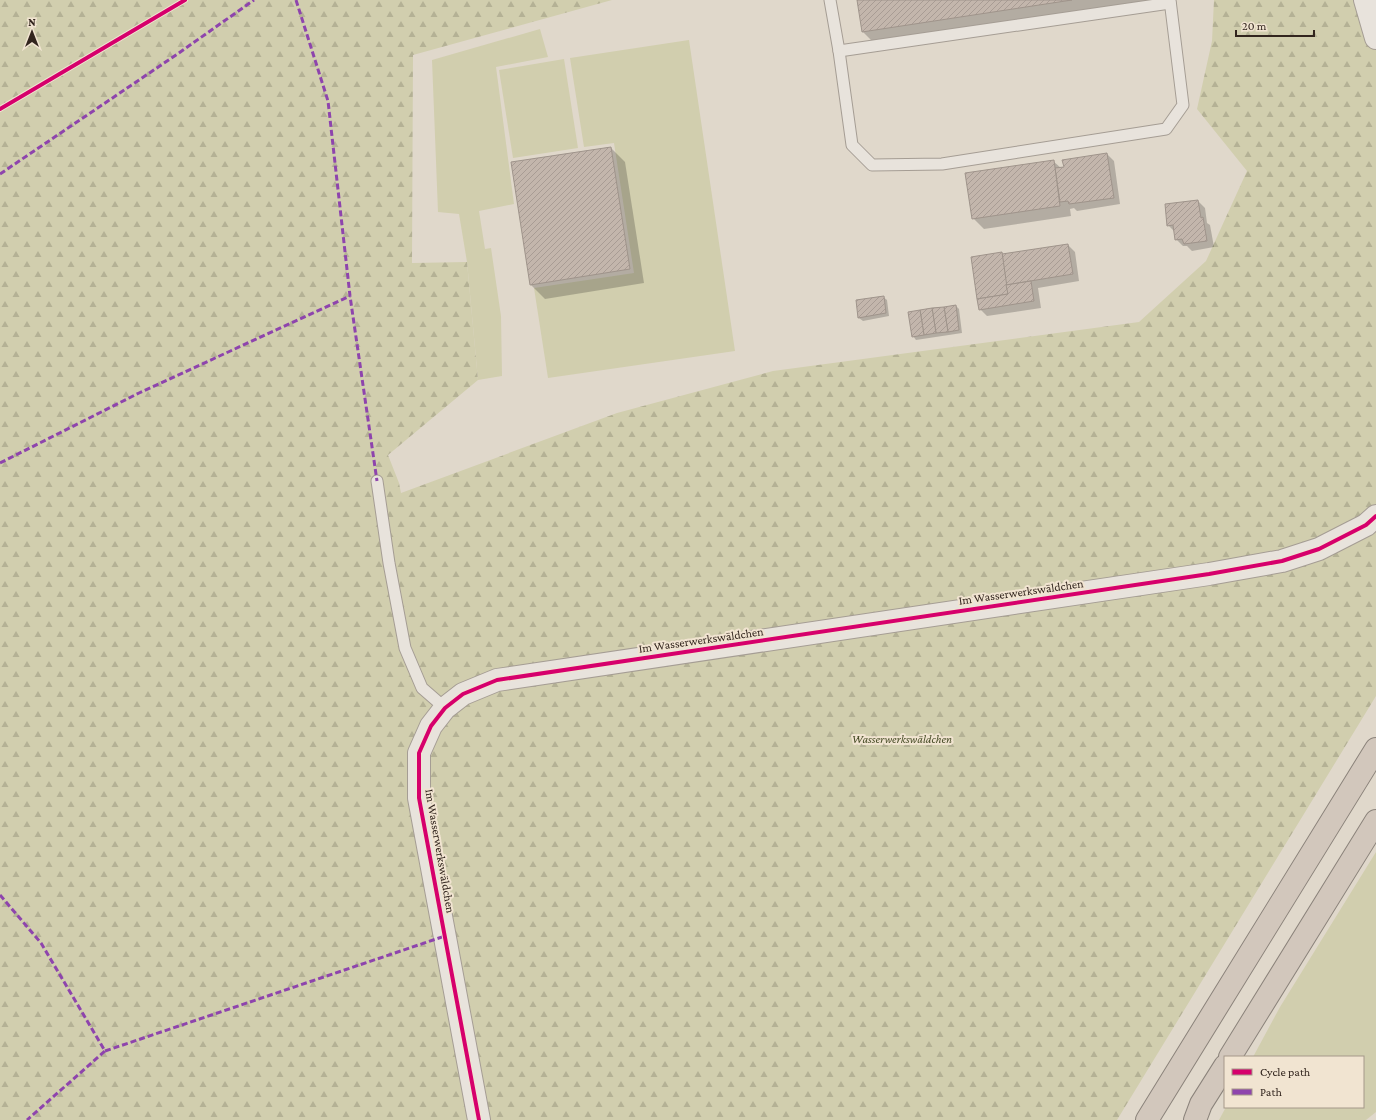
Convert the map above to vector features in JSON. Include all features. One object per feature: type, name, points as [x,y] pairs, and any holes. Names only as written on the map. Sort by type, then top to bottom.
[{"type":"highway","points":[[1147,1120],[1376,749]]},
{"type":"highway","points":[[1231,1056],[1376,821]]},
{"type":"highway","points":[[1195,1120],[1202,1104],[1224,1068]]},
{"type":"street","points":[[1365,0],[1376,38]]},
{"type":"street","name":"Im Wasserwerkswäldchen","points":[[479,1120],[419,798],[420,752],[430,726],[445,708],[463,694],[497,680],[1210,574],[1282,561],[1319,549],[1366,525],[1376,516]]},
{"type":"lane","points":[[830,0],[839,51],[852,145],[872,165],[942,164],[1166,129],[1183,105],[1170,1],[839,51]]},
{"type":"lane","points":[[377,481],[389,563],[405,648],[422,688],[445,708]]},
{"type":"green space","name":"Wasserwerkswäldchen","points":[[0,0],[612,0],[413,55],[412,263],[467,262],[478,380],[388,455],[399,483],[401,493],[617,413],[773,371],[1139,322],[1206,261],[1247,171],[1197,109],[1212,41],[1214,0],[1376,0],[1376,696],[1117,1120],[0,1120]]},
{"type":"green space","points":[[540,29],[548,57],[496,67],[514,204],[479,211],[485,249],[491,248],[501,316],[502,376],[478,380],[467,262],[459,214],[438,212],[432,60]]},
{"type":"green space","points":[[689,40],[735,351],[548,378],[534,288],[634,273],[614,143],[584,147],[570,58]]},
{"type":"green space","points":[[564,59],[578,148],[513,158],[499,70]]},
{"type":"green space","points":[[1376,852],[1376,1112],[1366,1120],[1219,1120],[1225,1108],[1364,1108],[1364,1056],[1254,1056],[1280,1007]]},
{"type":"building","points":[[857,0],[1072,0],[862,32]]},
{"type":"building","points":[[611,147],[630,269],[530,285],[511,162]]},
{"type":"building","points":[[1107,153],[1114,198],[1069,204],[1068,201],[1060,202],[1055,168],[1064,167],[1062,160]]},
{"type":"building","points":[[1054,160],[1060,206],[972,219],[965,173]]},
{"type":"building","points":[[1198,200],[1201,218],[1203,217],[1207,241],[1184,244],[1182,239],[1175,240],[1173,225],[1167,226],[1165,204]]},
{"type":"building","points":[[1068,244],[1073,274],[1006,285],[1002,254]]},
{"type":"building","points":[[1002,252],[1008,294],[977,299],[971,257]]},
{"type":"building","points":[[1031,281],[1034,301],[979,310],[977,299],[1008,294],[1006,285]]},
{"type":"building","points":[[884,296],[886,313],[858,318],[856,300]]},
{"type":"building","points":[[956,305],[959,330],[948,332],[944,307]]},
{"type":"building","points":[[944,307],[948,332],[936,333],[932,308]]},
{"type":"building","points":[[932,308],[936,333],[924,335],[920,310]]},
{"type":"building","points":[[920,310],[924,335],[912,337],[908,312]]},
{"type":"marked path","points":[[0,174],[176,55],[254,0]]},
{"type":"marked path","points":[[296,0],[328,101],[350,296],[377,481]]},
{"type":"marked path","points":[[0,463],[139,393],[350,296]]},
{"type":"marked path","points":[[0,895],[41,943],[105,1051],[27,1120]]},
{"type":"marked path","points":[[105,1051],[445,936]]},
{"type":"cycle path","points":[[0,109],[185,0]]},
{"type":"cycle path","points":[[479,1120],[419,798],[419,753],[431,726],[445,708],[463,694],[497,680],[1209,574],[1282,561],[1319,549],[1366,525],[1376,516]]}]
